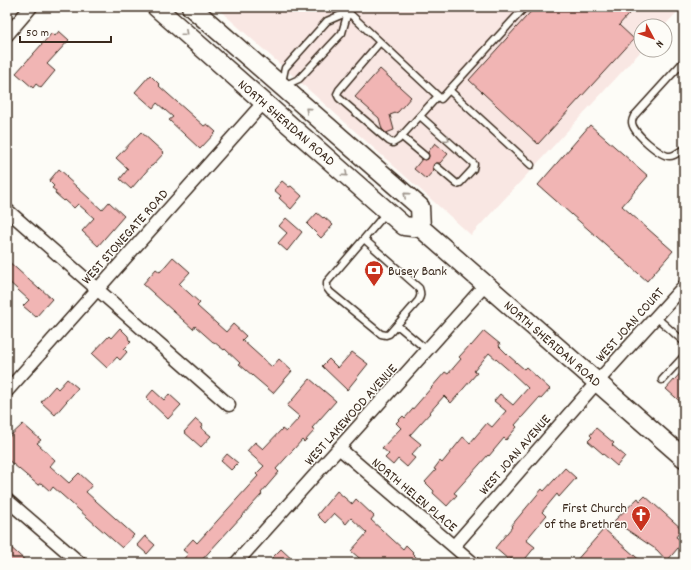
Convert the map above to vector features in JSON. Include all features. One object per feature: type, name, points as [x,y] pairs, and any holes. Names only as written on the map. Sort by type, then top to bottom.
[{"type":"main road","name":"NORTH SHERIDAN ROAD","points":[[156,7],[387,212],[404,226],[421,228],[684,458]]},
{"type":"main road","name":"NORTH SHERIDAN ROAD","points":[[191,7],[420,207],[421,228]]},
{"type":"main road","points":[[222,66],[245,71],[270,87],[281,87],[282,97],[287,111],[303,136]]},
{"type":"street","points":[[7,35],[32,7]]},
{"type":"street","name":"WEST STONEGATE ROAD","points":[[7,391],[264,102]]},
{"type":"street","points":[[7,210],[229,405]]},
{"type":"street","name":"WEST LAKEWOOD AVENUE","points":[[236,563],[486,284]]},
{"type":"street","name":"WEST JOAN COURT","points":[[597,382],[684,286]]},
{"type":"street","name":"WEST JOAN AVENUE","points":[[454,546],[597,382]]},
{"type":"street","name":"NORTH HELEN PLACE","points":[[338,448],[473,563]]},
{"type":"street","points":[[7,500],[80,563]]},
{"type":"lane","points":[[342,7],[350,10],[380,42],[441,99],[525,7]]},
{"type":"lane","points":[[281,87],[299,79],[342,33],[350,10]]},
{"type":"lane","points":[[281,87],[285,68],[327,20],[350,10]]},
{"type":"lane","points":[[380,42],[339,90],[337,94],[339,98],[393,143],[398,140],[438,96]]},
{"type":"lane","points":[[684,61],[634,116],[632,122],[640,136],[663,154],[670,156],[675,155],[684,149]]},
{"type":"lane","points":[[449,90],[531,165]]},
{"type":"lane","points":[[420,116],[474,164],[473,169],[460,183],[457,184],[437,167]]},
{"type":"lane","points":[[401,136],[425,156]]},
{"type":"lane","points":[[364,239],[419,288],[421,293],[421,297],[389,334],[386,335],[381,334],[330,292],[327,288],[327,282],[387,212]]},
{"type":"lane","points":[[656,317],[684,342]]},
{"type":"lane","points":[[397,325],[427,350]]},
{"type":"lane","points":[[662,380],[684,356]]},
{"type":"shaded area","points":[[216,7],[682,7],[672,18],[633,18],[633,58],[635,58],[471,235]]},
{"type":"building","points":[[535,7],[635,7],[619,25],[633,38],[633,40],[538,144],[469,80]]},
{"type":"building","points":[[59,31],[69,40],[47,64],[55,71],[41,88],[36,84],[33,88],[16,73],[52,33],[55,36]]},
{"type":"building","points":[[380,69],[411,97],[398,112],[390,115],[394,130],[386,133],[382,129],[379,118],[355,97]]},
{"type":"building","points":[[150,75],[160,85],[159,86],[204,126],[207,124],[216,132],[200,149],[169,120],[173,117],[157,103],[153,108],[135,92]]},
{"type":"building","points":[[590,125],[648,176],[622,206],[673,251],[647,281],[538,185]]},
{"type":"building","points":[[141,132],[164,153],[131,189],[120,179],[128,169],[116,158]]},
{"type":"building","points":[[435,143],[448,154],[440,163],[434,164],[434,170],[426,179],[414,169],[422,159],[428,159],[428,152]]},
{"type":"building","points":[[59,169],[102,210],[109,202],[124,216],[98,246],[82,231],[94,218],[78,204],[74,208],[65,200],[64,201],[52,188],[54,186],[49,181]]},
{"type":"building","points":[[282,181],[289,187],[291,186],[302,196],[291,209],[279,198],[281,196],[274,190]]},
{"type":"building","points":[[317,213],[333,225],[321,238],[307,224]]},
{"type":"building","points":[[286,218],[302,232],[287,251],[278,243],[287,233],[279,226]]},
{"type":"building","points":[[173,257],[190,272],[179,284],[200,303],[197,306],[226,332],[233,324],[246,336],[242,340],[272,367],[279,359],[292,371],[273,393],[239,364],[240,363],[225,349],[224,350],[213,342],[195,326],[193,329],[143,284],[156,269],[160,272]]},
{"type":"building","points":[[7,260],[52,299],[36,317],[23,306],[29,300],[7,280]]},
{"type":"building","points":[[120,328],[128,336],[131,342],[124,349],[127,352],[120,360],[117,357],[107,368],[92,354],[109,336],[111,338]]},
{"type":"building","points":[[484,331],[500,344],[499,346],[509,356],[524,369],[526,367],[550,389],[541,399],[539,398],[515,425],[517,427],[506,440],[504,438],[454,493],[457,495],[447,506],[433,493],[434,491],[425,482],[436,470],[434,469],[440,461],[442,463],[463,437],[470,443],[487,423],[492,427],[506,411],[494,401],[500,394],[513,405],[528,388],[512,373],[489,353],[474,371],[477,373],[451,403],[444,396],[410,435],[421,444],[411,455],[415,458],[407,467],[398,459],[393,465],[385,458],[389,454],[382,448],[401,428],[396,423],[403,416],[405,418],[445,372],[448,374],[461,359],[459,357]]},
{"type":"building","points":[[352,352],[368,364],[347,390],[322,366],[329,359],[338,368]]},
{"type":"building","points":[[684,369],[684,405],[666,389]]},
{"type":"building","points":[[67,379],[78,388],[55,415],[41,402],[55,386],[58,389]]},
{"type":"building","points":[[310,379],[336,401],[312,428],[315,430],[304,442],[302,440],[276,469],[279,472],[261,493],[262,494],[199,563],[180,563],[188,554],[183,550],[193,539],[197,543],[258,476],[256,474],[264,466],[247,451],[255,442],[263,449],[282,429],[286,432],[300,417],[287,406]]},
{"type":"building","points":[[153,390],[164,400],[169,394],[181,405],[168,419],[146,398]]},
{"type":"building","points":[[196,419],[203,425],[201,428],[211,436],[201,447],[184,432]]},
{"type":"building","points":[[23,424],[41,440],[37,443],[55,460],[50,466],[69,483],[79,473],[92,485],[86,492],[134,535],[122,548],[53,487],[50,491],[41,483],[38,485],[7,459],[7,439]]},
{"type":"building","points":[[596,428],[614,443],[612,445],[625,456],[617,466],[588,441],[592,437],[590,435]]},
{"type":"building","points":[[227,454],[238,463],[231,470],[221,461]]},
{"type":"building","points":[[565,468],[576,478],[559,497],[557,494],[542,512],[546,516],[526,540],[535,547],[522,563],[516,563],[511,558],[509,560],[495,548],[542,489],[544,491]]},
{"type":"building","points":[[337,491],[352,504],[356,499],[374,516],[371,520],[403,549],[406,545],[417,558],[413,563],[365,563],[351,551],[367,533],[351,518],[346,524],[334,513],[325,523],[317,515]]},
{"type":"building","points":[[645,496],[682,529],[676,537],[683,542],[667,561],[657,550],[614,521],[638,498],[640,501]]},
{"type":"building","points":[[604,529],[643,563],[574,563]]},
{"type":"building","points":[[145,536],[155,545],[147,554],[137,545]]},
{"type":"building","points":[[7,544],[28,563],[7,563]]},
{"type":"building","points":[[281,549],[296,563],[267,563]]},
{"type":"place","name":"Busey Bank","points":[[374,287]]},
{"type":"place","name":"First Church of the Brethren","points":[[641,532]]}]
